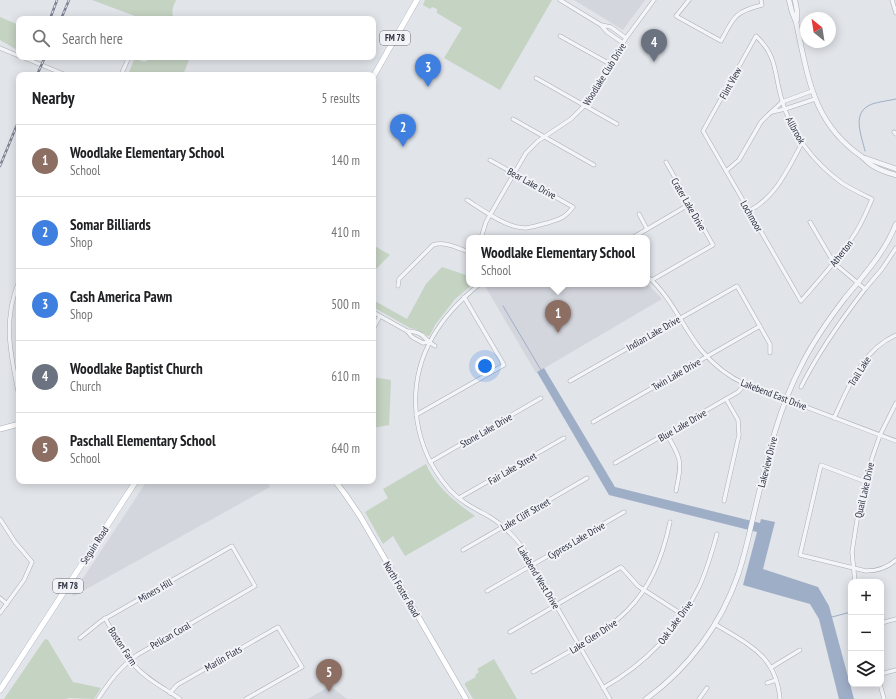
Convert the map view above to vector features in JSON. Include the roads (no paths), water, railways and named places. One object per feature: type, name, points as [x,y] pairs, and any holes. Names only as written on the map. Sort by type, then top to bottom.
[{"type":"main road","name":"FM 78","points":[[376,72],[417,0]]},
{"type":"main road","points":[[0,429],[16,425]]},
{"type":"main road","name":"Seguin Road","points":[[0,690],[134,484]]},
{"type":"main road","name":"North Foster Road","points":[[338,484],[360,516],[466,699]]},
{"type":"street","points":[[560,0],[601,26],[606,32],[623,43]]},
{"type":"street","name":"Woodlake Club Drive","points":[[482,235],[490,214],[526,153],[543,137],[571,119],[584,106],[596,91],[626,38],[654,0]]},
{"type":"street","points":[[689,0],[676,16],[721,41],[734,17],[740,12],[762,5],[761,0]]},
{"type":"street","points":[[789,0],[796,22],[812,92],[822,114],[833,130],[847,145],[872,166],[896,175]]},
{"type":"street","points":[[795,0],[797,12],[796,22]]},
{"type":"street","points":[[892,0],[896,13]]},
{"type":"street","points":[[601,26],[611,27],[626,38]]},
{"type":"street","points":[[560,36],[610,64]]},
{"type":"street","name":"Allbrook","points":[[756,36],[768,48],[772,57],[784,109],[791,125],[802,143],[814,158],[831,174],[872,200]]},
{"type":"street","name":"Flint View","points":[[703,131],[756,36]]},
{"type":"street","points":[[0,48],[16,55]]},
{"type":"street","points":[[29,60],[59,72]]},
{"type":"street","points":[[122,72],[127,60]]},
{"type":"street","points":[[536,78],[617,124]]},
{"type":"street","points":[[726,171],[739,160],[761,122],[771,112],[782,102],[812,92]]},
{"type":"street","points":[[771,112],[815,99]]},
{"type":"street","points":[[513,119],[594,165]]},
{"type":"street","name":"Lochmoor","points":[[703,131],[801,301]]},
{"type":"street","points":[[749,211],[760,205],[774,191],[802,143]]},
{"type":"street","points":[[864,158],[896,169]]},
{"type":"street","name":"Bear Lake Drive","points":[[490,160],[573,207],[562,218],[528,228],[513,226],[490,214]]},
{"type":"street","name":"Crater Lake Drive","points":[[652,280],[713,245],[666,162]]},
{"type":"street","points":[[467,200],[490,214]]},
{"type":"street","name":"Atherton","points":[[801,301],[834,263],[853,238],[872,200]]},
{"type":"street","points":[[637,235],[690,204]]},
{"type":"street","points":[[638,214],[647,229]]},
{"type":"street","points":[[810,222],[834,263],[865,289]]},
{"type":"street","name":"Lakeview Drive","points":[[646,699],[661,688],[683,667],[715,624],[727,602],[738,576],[771,446],[786,399],[801,365],[822,330],[884,248],[896,224]]},
{"type":"street","points":[[398,286],[399,278],[433,246],[445,244],[466,251]]},
{"type":"street","points":[[801,387],[811,366],[829,337],[882,269],[896,248]]},
{"type":"street","name":"Lakebend East Drive","points":[[652,280],[669,300],[697,346],[706,356],[728,374],[746,384],[896,441]]},
{"type":"street","name":"Indian Lake Drive","points":[[570,381],[737,286],[760,326]]},
{"type":"street","points":[[416,416],[504,365],[464,297],[476,287]]},
{"type":"street","points":[[16,291],[11,307],[8,333],[16,381]]},
{"type":"street","name":"Lakebend West Drive","points":[[464,297],[445,318],[429,343],[417,376],[415,390],[416,416],[420,436],[430,462],[441,480],[459,498],[473,509],[491,518],[504,527],[517,540],[610,699]]},
{"type":"street","points":[[376,314],[407,331],[412,337],[422,344],[429,343]]},
{"type":"street","points":[[376,323],[380,316]]},
{"type":"street","points":[[760,326],[770,344],[770,353]]},
{"type":"street","name":"Twin Lake Drive","points":[[593,422],[760,326]]},
{"type":"street","points":[[407,331],[416,332],[435,346]]},
{"type":"street","name":"Trail Lake","points":[[834,418],[850,384],[866,357],[877,346],[896,335]]},
{"type":"street","name":"Blue Lake Drive","points":[[615,463],[738,392],[746,384]]},
{"type":"street","name":"Stone Lake Drive","points":[[430,462],[541,398]]},
{"type":"street","points":[[724,501],[739,435],[738,420],[726,399]]},
{"type":"street","name":"Quail Lake Drive","points":[[855,579],[853,540],[866,482],[880,435],[896,403]]},
{"type":"street","points":[[666,433],[676,450],[680,462],[680,474],[676,491]]},
{"type":"street","name":"Fair Lake Street","points":[[459,498],[564,438]]},
{"type":"street","points":[[866,482],[821,465],[800,555],[866,571],[887,567],[896,560]]},
{"type":"street","name":"Lake Cliff Street","points":[[463,550],[588,478]]},
{"type":"street","name":"Cypress Lake Drive","points":[[486,591],[624,512]]},
{"type":"street","points":[[0,519],[15,542],[32,562],[24,580],[0,613]]},
{"type":"street","name":"Lake Glen Drive","points":[[533,672],[601,633],[633,605],[650,580],[662,552],[670,522]]},
{"type":"street","name":"Oak Lake Drive","points":[[603,688],[623,676],[645,659],[665,639],[683,615],[704,574],[717,534]]},
{"type":"street","name":"Pelican Coral","points":[[98,699],[114,676],[130,660],[146,649],[255,586],[232,546]]},
{"type":"street","name":"Miners Hill","points":[[80,638],[105,618],[232,546]]},
{"type":"street","points":[[510,632],[621,567],[633,582],[683,615]]},
{"type":"street","points":[[0,598],[7,604]]},
{"type":"street","name":"Boston Farm","points":[[105,618],[130,660],[144,675],[180,699]]},
{"type":"street","points":[[884,622],[896,619]]},
{"type":"street","points":[[715,624],[757,651],[772,667],[780,699]]},
{"type":"street","name":"Marlin Flats","points":[[170,692],[177,685],[278,627],[302,667],[246,699]]},
{"type":"street","points":[[772,667],[800,650]]},
{"type":"street","points":[[884,673],[896,670]]},
{"type":"street","points":[[767,683],[776,680]]},
{"type":"street","points":[[881,687],[884,699]]},
{"type":"street","points":[[699,699],[707,688]]},
{"type":"water","points":[[544,368],[615,487],[760,523],[761,519],[775,522],[763,569],[818,587],[829,606],[848,677],[848,687],[851,687],[854,699],[839,699],[819,619],[810,604],[743,585],[757,532],[609,495],[537,372]]},
{"type":"waterway","points":[[865,151],[859,127],[860,115],[868,106],[896,99]]},
{"type":"waterway","points":[[503,306],[541,370]]},
{"type":"waterway","points":[[832,617],[848,613]]},
{"type":"railway","points":[[51,16],[57,0]]},
{"type":"railway","points":[[62,16],[69,0]]},
{"type":"railway","points":[[38,72],[44,60]]},
{"type":"railway","points":[[0,166],[16,127]]},
{"type":"place","name":"Woodlake Baptist Church","points":[[654,62]]},
{"type":"place","name":"Cash America Pawn","points":[[428,87]]},
{"type":"place","name":"Somar Billiards","points":[[403,147]]},
{"type":"place","name":"Woodlake Elementary School","points":[[558,333]]},
{"type":"place","name":"Paschall Elementary School","points":[[329,692]]}]
